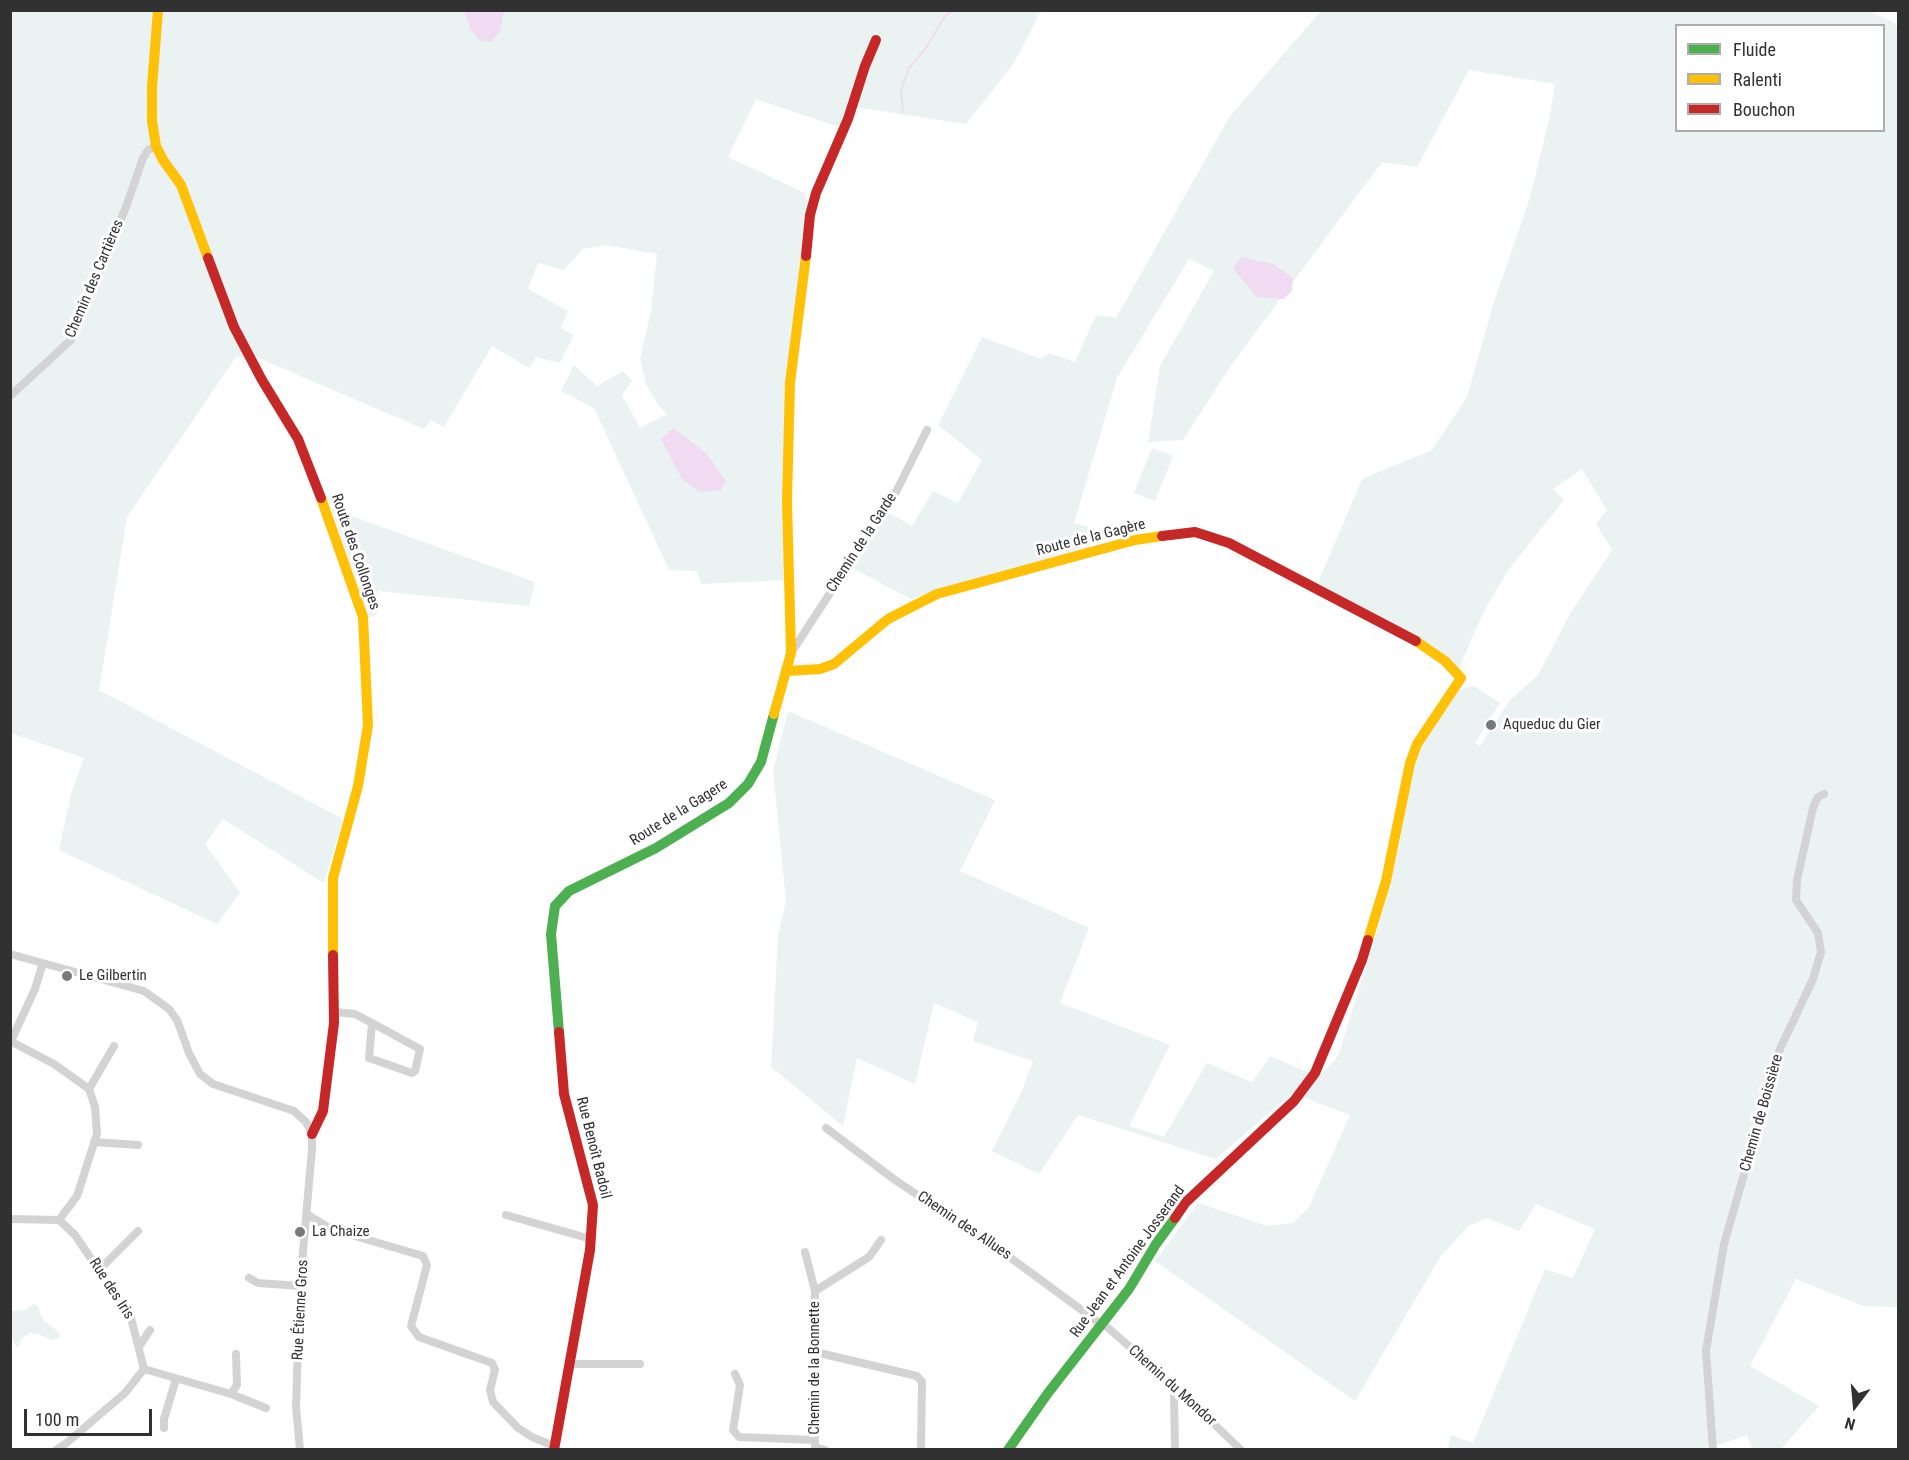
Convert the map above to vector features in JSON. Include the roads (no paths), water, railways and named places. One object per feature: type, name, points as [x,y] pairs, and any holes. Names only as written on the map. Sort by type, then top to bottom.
[{"type":"street","name":"Route des Collonges","points":[[158,10],[152,121],[156,146],[181,185],[234,327],[297,439],[309,465],[363,617],[368,725],[358,786],[338,856],[332,891],[335,1012],[323,1111],[312,1134]]},
{"type":"street","name":"Route de la Gagere","points":[[569,891],[656,849],[729,803],[748,784],[761,762],[788,671],[791,653],[787,501],[790,384],[803,291],[810,215],[876,40]]},
{"type":"street","name":"Chemin des Cartières","points":[[10,396],[71,340],[126,207],[143,158],[148,150],[156,146]]},
{"type":"street","name":"Chemin de la Garde","points":[[791,653],[896,492],[927,430]]},
{"type":"street","name":"Route de la Gagère","points":[[788,671],[820,669],[834,664],[888,619],[937,594],[1135,540],[1195,532],[1229,543],[1407,636],[1446,661],[1461,678]]},
{"type":"street","name":"Rue Jean et Antoine Josserand","points":[[1008,1449],[1048,1393],[1130,1289],[1156,1244],[1186,1202],[1294,1101],[1315,1073],[1362,960],[1386,881],[1410,763],[1417,744],[1461,678]]},
{"type":"street","name":"Chemin de Boissière","points":[[1713,1449],[1706,1351],[1724,1244],[1780,1048],[1813,980],[1821,952],[1818,933],[1796,900],[1797,880],[1813,808],[1818,797],[1824,794]]},
{"type":"street","name":"Rue Benoît Badoil","points":[[554,1448],[571,1364],[591,1239],[593,1205],[564,1094],[551,934],[555,906],[569,891]]},
{"type":"street","points":[[10,954],[144,991],[159,1000],[177,1020],[189,1053],[200,1074],[213,1084],[294,1112],[306,1122],[312,1134]]},
{"type":"street","points":[[10,1219],[59,1220],[77,1196],[97,1134],[95,1107],[89,1089],[54,1064],[10,1041],[35,989],[42,963]]},
{"type":"street","points":[[335,1012],[355,1014],[372,1023],[420,1049],[415,1071],[412,1073],[369,1058],[372,1023]]},
{"type":"street","points":[[89,1089],[114,1046]]},
{"type":"street","name":"Chemin des Allues","points":[[826,1128],[895,1180],[1000,1250],[1102,1325]]},
{"type":"street","name":"Rue Étienne Gros","points":[[300,1449],[296,1407],[300,1286],[308,1215],[312,1134]]},
{"type":"street","points":[[94,1143],[138,1145]]},
{"type":"street","points":[[308,1215],[331,1229],[423,1256],[427,1264],[411,1326],[418,1337],[492,1363],[495,1370],[490,1390],[493,1402],[518,1428],[554,1448]]},
{"type":"street","points":[[506,1215],[591,1239]]},
{"type":"street","name":"Rue des Iris","points":[[59,1220],[75,1235],[131,1318],[144,1369]]},
{"type":"street","points":[[99,1270],[138,1231]]},
{"type":"street","points":[[815,1292],[869,1257],[881,1240]]},
{"type":"street","name":"Chemin de la Bonnette","points":[[805,1252],[815,1292],[815,1445]]},
{"type":"street","points":[[249,1278],[258,1283],[300,1286]]},
{"type":"street","name":"Chemin du Mondor","points":[[1102,1325],[1179,1390],[1241,1449]]},
{"type":"street","points":[[139,1347],[150,1330]]},
{"type":"street","points":[[815,1352],[916,1376],[922,1382],[921,1449]]},
{"type":"street","points":[[231,1394],[237,1385],[236,1354]]},
{"type":"street","points":[[571,1364],[640,1364]]},
{"type":"street","points":[[56,1449],[64,1445],[125,1393],[144,1369],[231,1394],[266,1408]]},
{"type":"street","points":[[735,1374],[740,1385],[733,1430],[739,1437],[815,1445],[825,1449]]},
{"type":"street","points":[[164,1428],[164,1419],[176,1379]]},
{"type":"street","points":[[1175,1449],[1174,1396],[1179,1390]]},
{"type":"waterway","points":[[903,112],[901,91],[909,68],[926,48],[945,16],[952,10]]},
{"type":"place","name":"Aqueduc du Gier","points":[[1491,725]]},
{"type":"place","name":"Le Gilbertin","points":[[67,976]]},
{"type":"place","name":"La Chaize","points":[[300,1232]]}]
